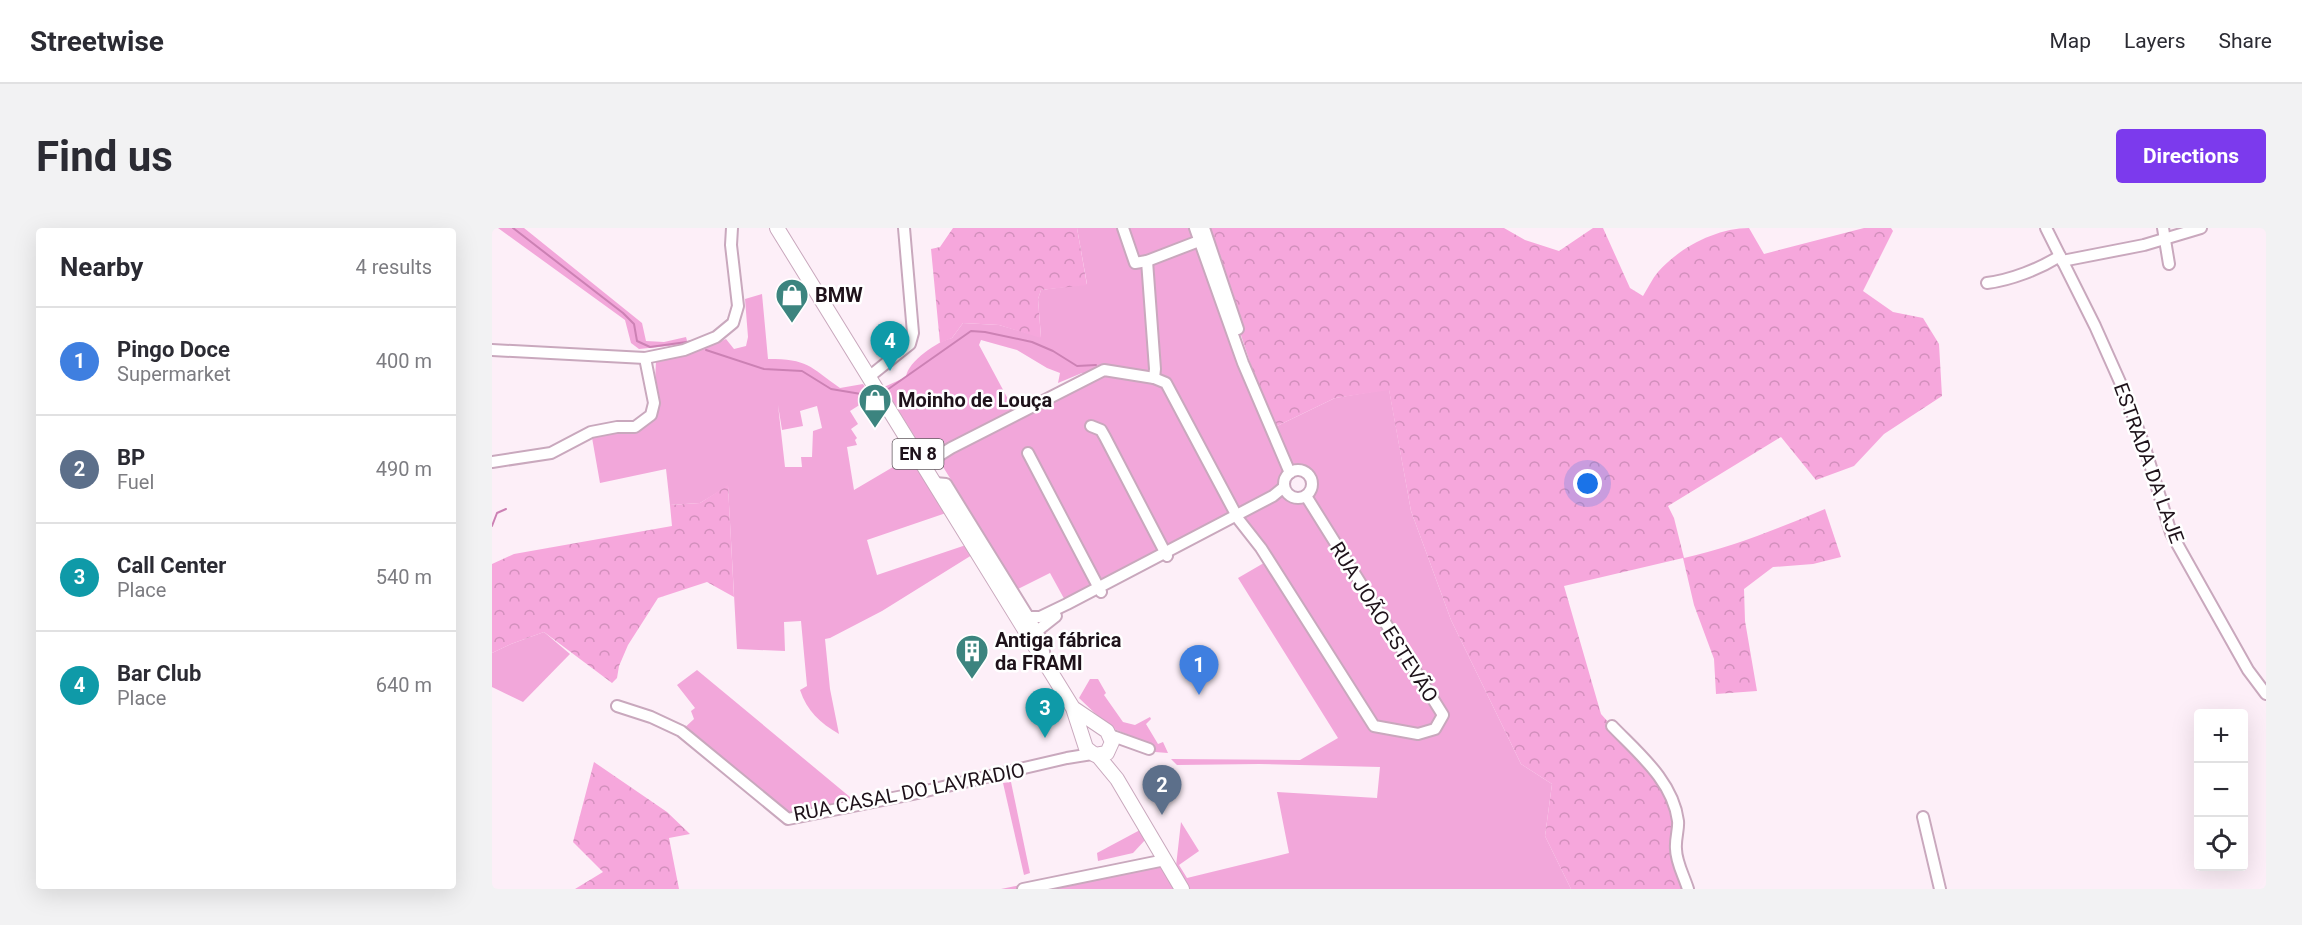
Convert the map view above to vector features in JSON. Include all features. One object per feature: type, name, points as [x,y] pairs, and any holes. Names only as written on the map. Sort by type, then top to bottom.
[{"type":"main road","name":"EN 8","points":[[777,228],[1074,708],[1099,744],[1182,889]]},
{"type":"main road","name":"EN 8","points":[[1074,708],[1099,744]]},
{"type":"street","points":[[492,350],[645,357],[697,346],[724,332],[734,323],[738,306],[731,244],[732,228]]},
{"type":"street","points":[[870,376],[910,344],[913,333],[904,228]]},
{"type":"street","points":[[1124,228],[1135,263],[1148,261],[1199,241]]},
{"type":"street","points":[[1195,228],[1243,363],[1292,472]]},
{"type":"street","points":[[1204,228],[1258,386],[1292,472]]},
{"type":"street","name":"ESTRADA DA LAJE","points":[[2046,228],[2095,326],[2124,391],[2145,448],[2171,533],[2247,670],[2266,694]]},
{"type":"street","points":[[1987,283],[1999,282],[2061,259],[2164,234],[2201,228]]},
{"type":"street","points":[[2164,234],[2169,264]]},
{"type":"street","points":[[1148,261],[1154,378]]},
{"type":"street","points":[[492,462],[551,453],[591,432],[617,427],[635,428],[651,415],[654,403],[645,357]]},
{"type":"street","points":[[924,465],[958,444],[1104,370],[1154,378],[1166,383],[1237,517]]},
{"type":"street","points":[[1091,426],[1101,430],[1166,554]]},
{"type":"street","points":[[1028,453],[1100,590]]},
{"type":"street","points":[[1292,472],[1305,472],[1310,478],[1312,486],[1306,496],[1297,498],[1286,491],[1286,478],[1292,472]]},
{"type":"street","points":[[935,483],[946,484],[1029,617],[1043,643],[1046,663]]},
{"type":"street","points":[[1037,630],[1048,620],[1100,590],[1286,491]]},
{"type":"street","name":"RUA JOÃO ESTEVÃO","points":[[1237,517],[1261,548],[1374,726],[1418,734],[1435,729],[1443,715],[1306,496]]},
{"type":"street","points":[[1029,617],[1040,617],[1100,590]]},
{"type":"street","name":"RUA CASAL DO LAVRADIO","points":[[617,706],[681,730],[788,819],[913,794],[1072,757],[1099,744]]},
{"type":"street","points":[[1612,726],[1655,770],[1667,788],[1674,804],[1678,823],[1676,851],[1688,889]]},
{"type":"street","points":[[1099,744],[1127,741],[1149,749]]},
{"type":"street","points":[[1923,817],[1940,889]]},
{"type":"street","points":[[1023,889],[1165,860]]},
{"type":"shaded area","points":[[498,228],[524,228],[642,323],[646,341],[664,342],[686,337],[688,344],[639,349],[631,343],[625,320]]},
{"type":"shaded area","points":[[1077,228],[1189,228],[1202,250],[1271,429],[1335,398],[1389,389],[1411,511],[1451,620],[1521,764],[1552,784],[1545,836],[1571,889],[1189,889],[1176,866],[1181,822],[1199,851],[1179,865],[1187,878],[1289,853],[1277,792],[1377,798],[1380,767],[1259,764],[1177,765],[1171,759],[1300,760],[1338,738],[1238,578],[1269,560],[1239,520],[1288,494],[1297,498],[1306,496],[1312,486],[1310,478],[1301,471],[1291,473],[1285,480],[1284,487],[1067,604],[1050,573],[1018,589],[937,457],[924,452],[884,387],[906,377],[918,358],[932,347],[952,338],[963,323],[999,325],[1041,337],[1038,299],[1041,290],[1087,284]],"holes":[[[981,340],[1017,350],[1060,373],[1058,383],[1082,373],[1089,376],[1016,414],[979,345]]]},
{"type":"shaded area","points":[[762,294],[768,359],[800,362],[840,388],[863,384],[875,402],[861,404],[850,411],[858,424],[851,429],[857,438],[855,440],[857,445],[847,447],[854,490],[910,457],[946,513],[867,540],[877,575],[966,545],[972,555],[882,611],[825,639],[830,689],[839,734],[815,716],[800,690],[807,686],[801,621],[784,622],[785,651],[737,649],[728,486],[700,503],[670,505],[666,469],[600,483],[591,432],[635,427],[654,403],[656,361],[703,349],[726,339],[734,349],[746,346],[748,337],[745,299]],"holes":[[[778,405],[782,430],[803,426],[800,411],[817,406],[822,428],[813,431],[812,457],[801,457],[802,467],[785,467]]]},
{"type":"shaded area","points":[[544,632],[570,654],[523,702],[492,687],[492,653]]},
{"type":"shaded area","points":[[697,670],[856,802],[788,819],[681,731],[694,719],[691,711],[695,708],[677,685]]},
{"type":"shaded area","points":[[1090,679],[1098,679],[1106,693],[1104,695],[1123,722],[1135,725],[1150,717],[1151,719],[1146,724],[1158,744],[1163,742],[1168,753],[1155,752],[1141,740],[1114,729],[1103,721],[1079,698]]},
{"type":"shaded area","points":[[1011,782],[1030,873],[1024,875],[1003,783]]},
{"type":"shaded area","points":[[1140,830],[1146,839],[1133,853],[1098,861],[1097,853]]},
{"type":"shaded area","points":[[1157,856],[1176,889],[1001,889]]},
{"type":"green space","points":[[953,228],[1077,228],[1087,285],[1041,290],[1038,299],[1041,338],[999,325],[963,323],[952,338],[940,343],[931,249],[940,247]]},
{"type":"green space","points":[[1205,228],[1504,228],[1525,240],[1559,251],[1593,228],[1603,228],[1630,288],[1643,296],[1658,272],[1676,255],[1699,241],[1724,232],[1749,228],[1764,254],[1864,228],[1891,228],[1893,231],[1863,291],[1893,312],[1923,318],[1939,344],[1942,396],[1884,434],[1854,466],[1816,480],[1781,437],[1668,506],[1674,518],[1684,558],[1738,543],[1825,509],[1841,557],[1813,564],[1773,567],[1744,589],[1745,621],[1757,691],[1716,694],[1714,659],[1694,605],[1683,558],[1564,586],[1601,714],[1667,788],[1678,823],[1676,851],[1689,889],[1571,889],[1545,836],[1552,784],[1521,764],[1451,620],[1411,511],[1389,390],[1335,398],[1275,427],[1258,386]]},
{"type":"green space","points":[[728,485],[734,597],[707,582],[658,598],[628,645],[619,666],[617,678],[612,683],[544,632],[492,653],[492,564],[514,554],[672,526],[670,505],[700,503]]},
{"type":"green space","points":[[594,762],[667,812],[690,834],[669,838],[679,889],[575,889],[603,872],[573,842]]},
{"type":"waterway","points":[[513,228],[623,313],[634,324],[637,341],[650,347],[694,341]]},
{"type":"waterway","points":[[887,390],[971,331],[1032,342],[1053,351],[1077,366],[1096,365]]},
{"type":"waterway","points":[[706,350],[764,369],[802,371],[831,389],[873,396]]},
{"type":"waterway","points":[[492,526],[497,513],[506,509]]},
{"type":"place","name":"BMW","points":[[792,324]]},
{"type":"place","name":"Bar Club","points":[[890,371]]},
{"type":"place","name":"Moinho de Louça","points":[[875,429]]},
{"type":"place","name":"Antiga fábrica da FRAMI","points":[[972,680]]},
{"type":"place","name":"Pingo Doce","points":[[1199,695]]},
{"type":"place","name":"Call Center","points":[[1045,738]]},
{"type":"place","name":"BP","points":[[1162,815]]}]
